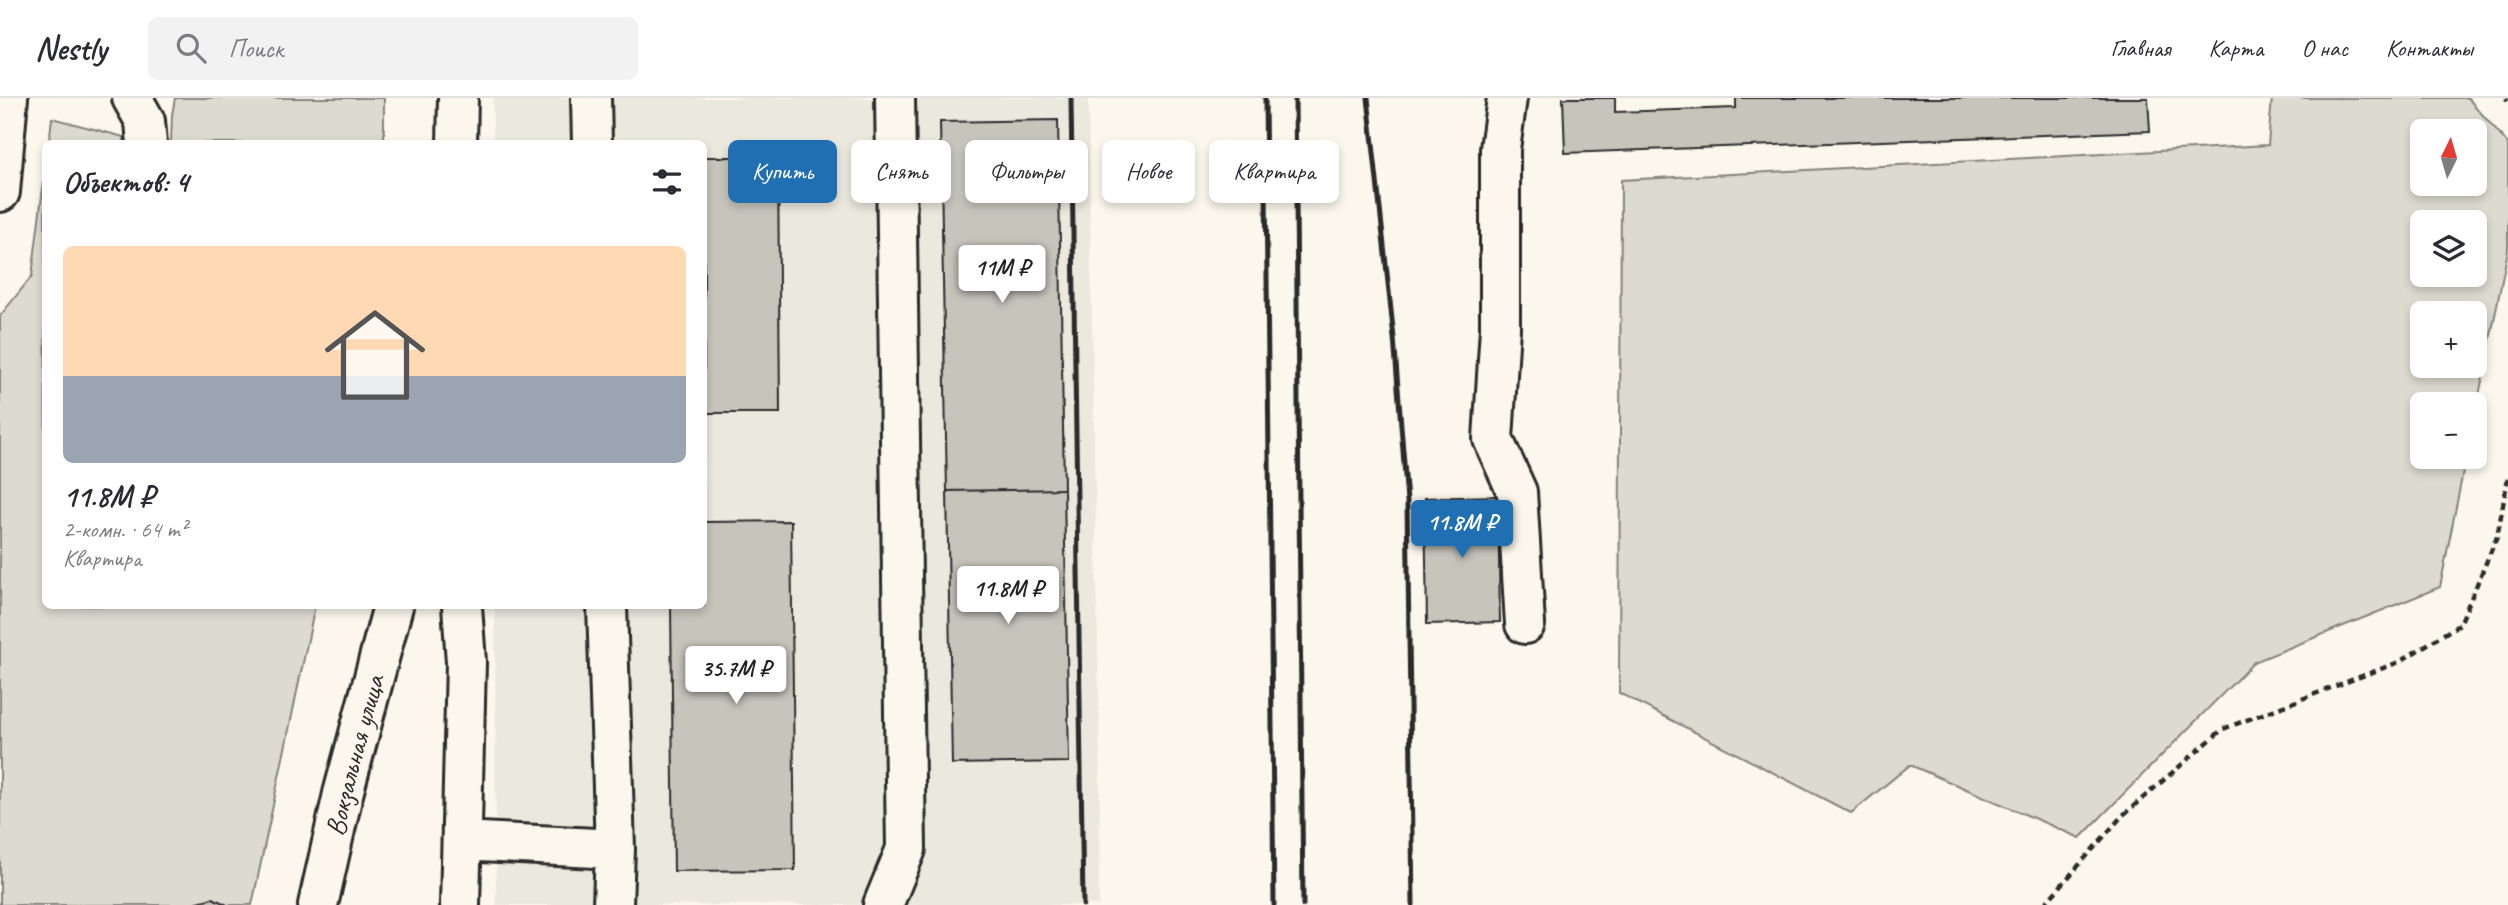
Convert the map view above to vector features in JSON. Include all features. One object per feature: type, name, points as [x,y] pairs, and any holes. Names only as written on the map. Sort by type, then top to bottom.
[{"type":"main road","points":[[132,98],[145,121],[147,140]]},
{"type":"main road","points":[[457,140],[458,98]]},
{"type":"main road","points":[[591,98],[592,140]]},
{"type":"main road","points":[[883,905],[906,849],[895,98]]},
{"type":"main road","points":[[1507,98],[1500,149],[1500,328],[1493,439],[1517,492],[1525,624]]},
{"type":"main road","points":[[0,192],[9,99]]},
{"type":"main road","name":"Вокзальная улица","points":[[318,905],[343,794],[393,609]]},
{"type":"main road","points":[[460,905],[466,662],[462,609]]},
{"type":"main road","points":[[607,609],[615,849],[612,905]]},
{"type":"main road","points":[[462,841],[615,849]]},
{"type":"path","points":[[2044,905],[2122,816],[2223,729],[2399,662],[2460,624],[2497,537],[2508,478]]},
{"type":"shaded area","points":[[175,98],[384,98],[384,140],[171,140]]},
{"type":"shaded area","points":[[493,98],[1088,98],[1100,760],[1099,905],[496,905],[495,609],[707,609],[707,140],[493,140]]},
{"type":"shaded area","points":[[2272,98],[2468,98],[2486,119],[2410,119],[2410,196],[2487,196],[2487,120],[2508,144],[2508,250],[2487,356],[2487,301],[2410,301],[2410,378],[2483,378],[2480,392],[2410,392],[2410,469],[2464,469],[2440,587],[2254,662],[2080,838],[1910,765],[1851,813],[1619,693],[1621,180],[2268,145]]},
{"type":"shaded area","points":[[52,118],[124,137],[124,140],[49,140]]},
{"type":"shaded area","points":[[42,195],[42,609],[314,609],[252,905],[0,905],[0,316],[32,276]]},
{"type":"building","points":[[1563,98],[1615,98],[1615,112],[1736,108],[1736,98],[2148,98],[2150,131],[1565,153]]},
{"type":"building","points":[[1058,120],[1058,140],[965,140],[965,203],[1059,203],[1064,489],[947,491],[942,203],[951,203],[951,140],[940,140],[940,122]]},
{"type":"building","points":[[707,157],[728,157],[728,203],[778,203],[780,413],[707,413]]},
{"type":"building","points":[[1064,489],[1069,762],[952,764],[947,491]]},
{"type":"building","points":[[1498,496],[1500,622],[1427,624],[1425,498]]},
{"type":"building","points":[[791,521],[795,870],[674,871],[671,609],[707,609],[707,522]]},
{"type":"building","points":[[213,898],[227,905],[196,905],[197,902]]},
{"type":"railway","points":[[1071,98],[1083,905]]},
{"type":"railway","points":[[1265,98],[1274,905]]},
{"type":"railway","points":[[1295,98],[1303,905]]},
{"type":"railway","points":[[1368,98],[1394,338],[1407,501],[1413,905]]}]
